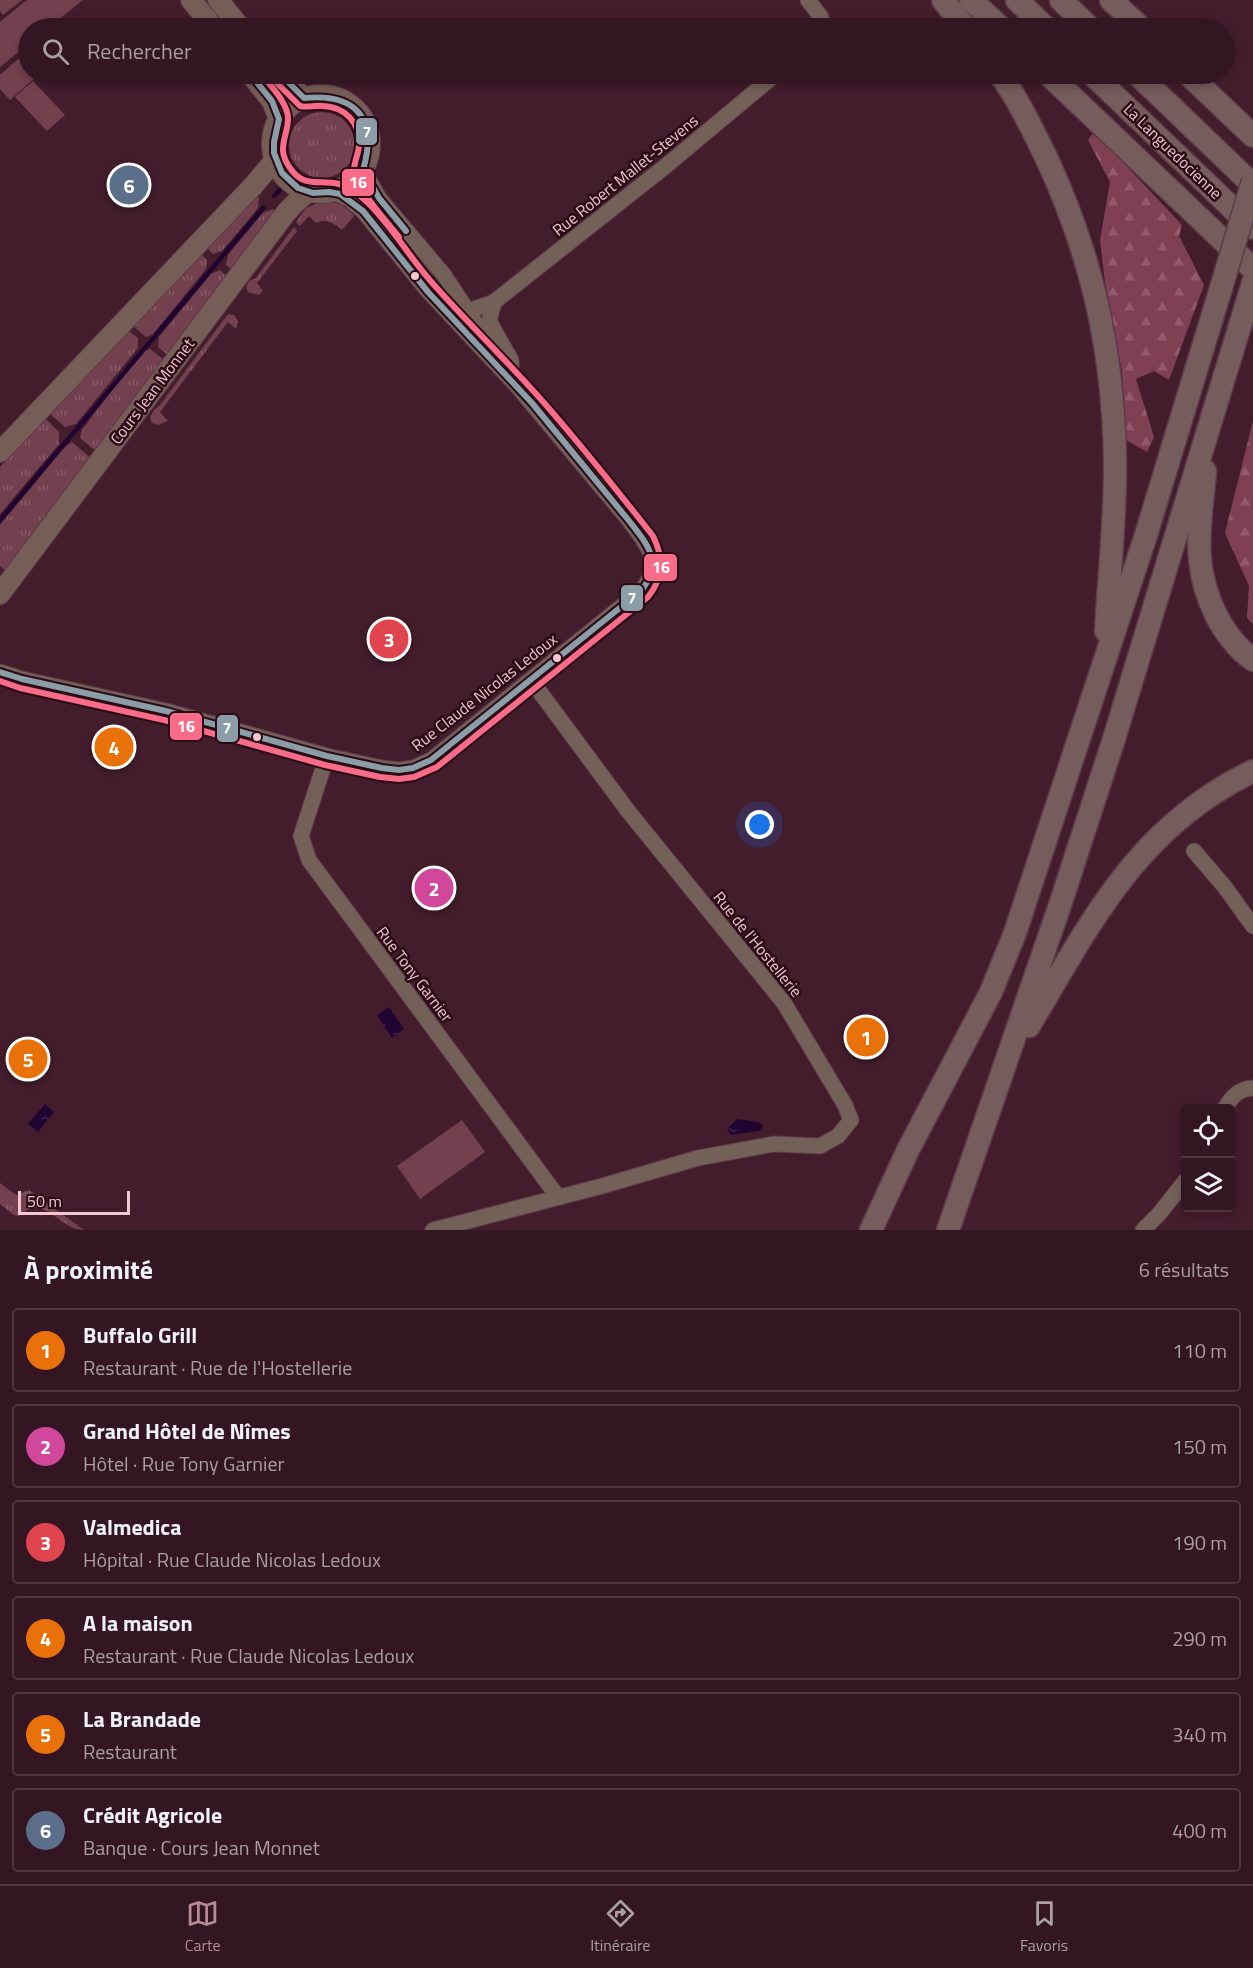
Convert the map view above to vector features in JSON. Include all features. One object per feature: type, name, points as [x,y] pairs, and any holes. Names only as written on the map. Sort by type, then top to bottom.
[{"type":"highway","points":[[943,0],[958,18]]},
{"type":"highway","points":[[971,0],[990,18]]},
{"type":"highway","points":[[1017,0],[1036,18]]},
{"type":"highway","points":[[1061,0],[1080,18]]},
{"type":"highway","points":[[1113,1],[1131,18]]},
{"type":"highway","points":[[1006,84],[1038,140],[1073,218],[1094,288],[1104,332],[1110,373],[1115,461],[1106,635],[1096,685]]},
{"type":"highway","points":[[1059,84],[1253,268]]},
{"type":"highway","name":"La Languedocienne","points":[[1102,84],[1253,228]]},
{"type":"highway","name":"La Languedocienne","points":[[1148,84],[1253,183]]},
{"type":"highway","points":[[1198,84],[1253,136]]},
{"type":"highway","points":[[871,1230],[908,1150],[995,983],[1015,933],[1146,535],[1253,183]]},
{"type":"highway","points":[[948,1230],[1113,742],[1253,283]]},
{"type":"highway","points":[[1208,430],[1200,538],[1200,559],[1204,582],[1209,600],[1230,638],[1253,660]]},
{"type":"highway","points":[[1004,1066],[1105,899],[1128,869],[1166,829],[1195,804],[1253,771]]},
{"type":"main road","points":[[191,0],[206,18]]},
{"type":"main road","points":[[218,0],[233,18]]},
{"type":"main road","points":[[258,84],[272,101],[279,119]]},
{"type":"main road","points":[[290,84],[304,98]]},
{"type":"main road","points":[[319,95],[334,96],[348,102],[359,112],[367,125],[370,141],[369,156],[363,170],[355,180],[333,192],[308,192],[294,185],[282,174],[275,160],[272,146],[279,119],[290,106],[304,98],[319,95]]},
{"type":"main road","points":[[0,452],[253,186],[275,160]]},
{"type":"main road","name":"Cours Jean Monnet","points":[[0,594],[285,214],[308,192]]},
{"type":"street","points":[[808,0],[821,18]]},
{"type":"street","name":"Rue Robert Mallet-Stevens","points":[[468,311],[494,302],[667,165],[764,84]]},
{"type":"street","points":[[363,170],[379,198],[444,275],[515,382]]},
{"type":"street","points":[[333,192],[349,199],[363,211],[426,290],[515,382]]},
{"type":"street","points":[[494,302],[489,321],[511,360],[515,382]]},
{"type":"street","name":"Rue Claude Nicolas Ledoux","points":[[0,672],[166,711],[327,756],[399,770],[413,768],[431,760],[642,590],[650,579],[654,561],[646,542],[515,382]]},
{"type":"street","name":"Rue de l'Hostellerie","points":[[433,1230],[698,1158],[774,1144],[820,1146],[838,1136],[851,1120],[784,1003],[628,811],[531,680]]},
{"type":"street","name":"Rue Tony Garnier","points":[[327,756],[301,836],[309,860],[558,1197]]},
{"type":"street","points":[[1194,851],[1224,886],[1253,926]]},
{"type":"street","points":[[1229,1104],[1237,1092],[1245,1088],[1253,1088]]},
{"type":"street","points":[[1143,1230],[1159,1214],[1181,1185]]},
{"type":"green space","points":[[0,0],[22,0],[3,15],[0,11]]},
{"type":"green space","points":[[27,0],[83,0],[60,18],[18,18],[18,52],[0,67],[0,22]]},
{"type":"green space","points":[[18,59],[18,84],[28,84],[10,100],[0,89],[0,75]]},
{"type":"green space","points":[[30,84],[36,84],[65,115],[47,131],[15,97]]},
{"type":"green space","points":[[322,112],[335,115],[345,122],[352,132],[355,145],[352,158],[345,168],[335,175],[322,178],[309,175],[299,168],[292,158],[289,145],[292,132],[299,122],[309,115]]},
{"type":"green space","points":[[1092,134],[1105,143],[1182,225],[1179,236],[1204,285],[1169,380],[1154,371],[1136,379],[1154,437],[1147,452],[1126,440],[1122,370],[1107,299],[1100,240],[1110,182],[1088,140]]},
{"type":"green space","points":[[254,194],[259,198],[258,208],[222,251],[213,254],[206,247]]},
{"type":"green space","points":[[324,201],[341,205],[354,216],[342,230],[330,222],[316,223],[309,216],[300,226],[296,222],[306,208]]},
{"type":"green space","points":[[379,206],[434,275],[428,279],[372,213]]},
{"type":"green space","points":[[273,209],[278,214],[235,271],[226,265],[228,255],[263,213]]},
{"type":"green space","points":[[294,227],[297,231],[257,283],[263,291],[259,295],[248,292],[246,287],[249,281],[256,278]]},
{"type":"green space","points":[[200,253],[207,260],[206,269],[153,334],[146,337],[132,325]]},
{"type":"green space","points":[[220,270],[229,278],[170,357],[158,347],[159,337],[211,274]]},
{"type":"green space","points":[[228,314],[234,315],[238,321],[236,329],[228,322],[160,412],[168,421],[158,425],[152,423],[150,417],[154,410]]},
{"type":"green space","points":[[126,329],[138,338],[138,348],[76,424],[65,427],[50,414]]},
{"type":"green space","points":[[150,349],[167,362],[98,453],[80,438],[82,430],[141,352]]},
{"type":"green space","points":[[46,419],[59,432],[59,444],[0,514],[0,467]]},
{"type":"green space","points":[[1253,421],[1253,624],[1247,618],[1249,586],[1225,533]]},
{"type":"green space","points":[[72,442],[92,459],[7,572],[0,566],[0,525],[64,448]]},
{"type":"green space","points":[[462,1120],[485,1152],[420,1199],[397,1166]]},
{"type":"green space","points":[[0,1183],[16,1195],[29,1190],[84,1230],[75,1228],[45,1210],[37,1208],[28,1210],[19,1216],[14,1215],[0,1204]]},
{"type":"water","points":[[389,1007],[404,1029],[392,1038],[377,1015]]},
{"type":"water","points":[[45,1104],[54,1112],[38,1132],[28,1124]]},
{"type":"water","points":[[737,1119],[759,1122],[763,1126],[760,1131],[731,1135],[727,1129]]},
{"type":"waterway","points":[[274,196],[280,190]]},
{"type":"waterway","points":[[0,520],[263,208]]},
{"type":"transit line","name":"7","points":[[0,672],[166,711],[327,756],[399,770],[413,768],[431,760],[642,590],[648,580],[652,563],[651,554],[637,531],[532,403],[428,292],[363,211],[340,194],[313,193],[298,188],[282,173],[274,153],[279,119],[272,101],[258,84]]},
{"type":"transit line","name":"16","points":[[0,681],[20,688],[164,720],[325,765],[380,777],[399,779],[414,777],[437,767],[648,597],[657,582],[661,568],[659,552],[653,536],[553,413],[426,276],[378,214],[363,198],[348,187],[307,181],[295,175],[286,161],[283,149],[287,114],[278,95],[269,84]]},
{"type":"transit line","name":"16","points":[[278,84],[300,106],[331,107],[350,117],[359,137],[354,169],[356,179],[399,237]]},
{"type":"transit line","name":"7","points":[[290,84],[304,98],[338,100],[350,105],[359,113],[365,123],[368,137],[363,170],[379,198],[406,231]]},
{"type":"place","name":"Crédit Agricole","points":[[129,185]]},
{"type":"place","name":"Valmedica","points":[[389,639]]},
{"type":"place","name":"A la maison","points":[[114,747]]},
{"type":"place","name":"Grand Hôtel de Nîmes","points":[[434,888]]},
{"type":"place","name":"Buffalo Grill","points":[[866,1037]]},
{"type":"place","name":"La Brandade","points":[[28,1059]]}]
